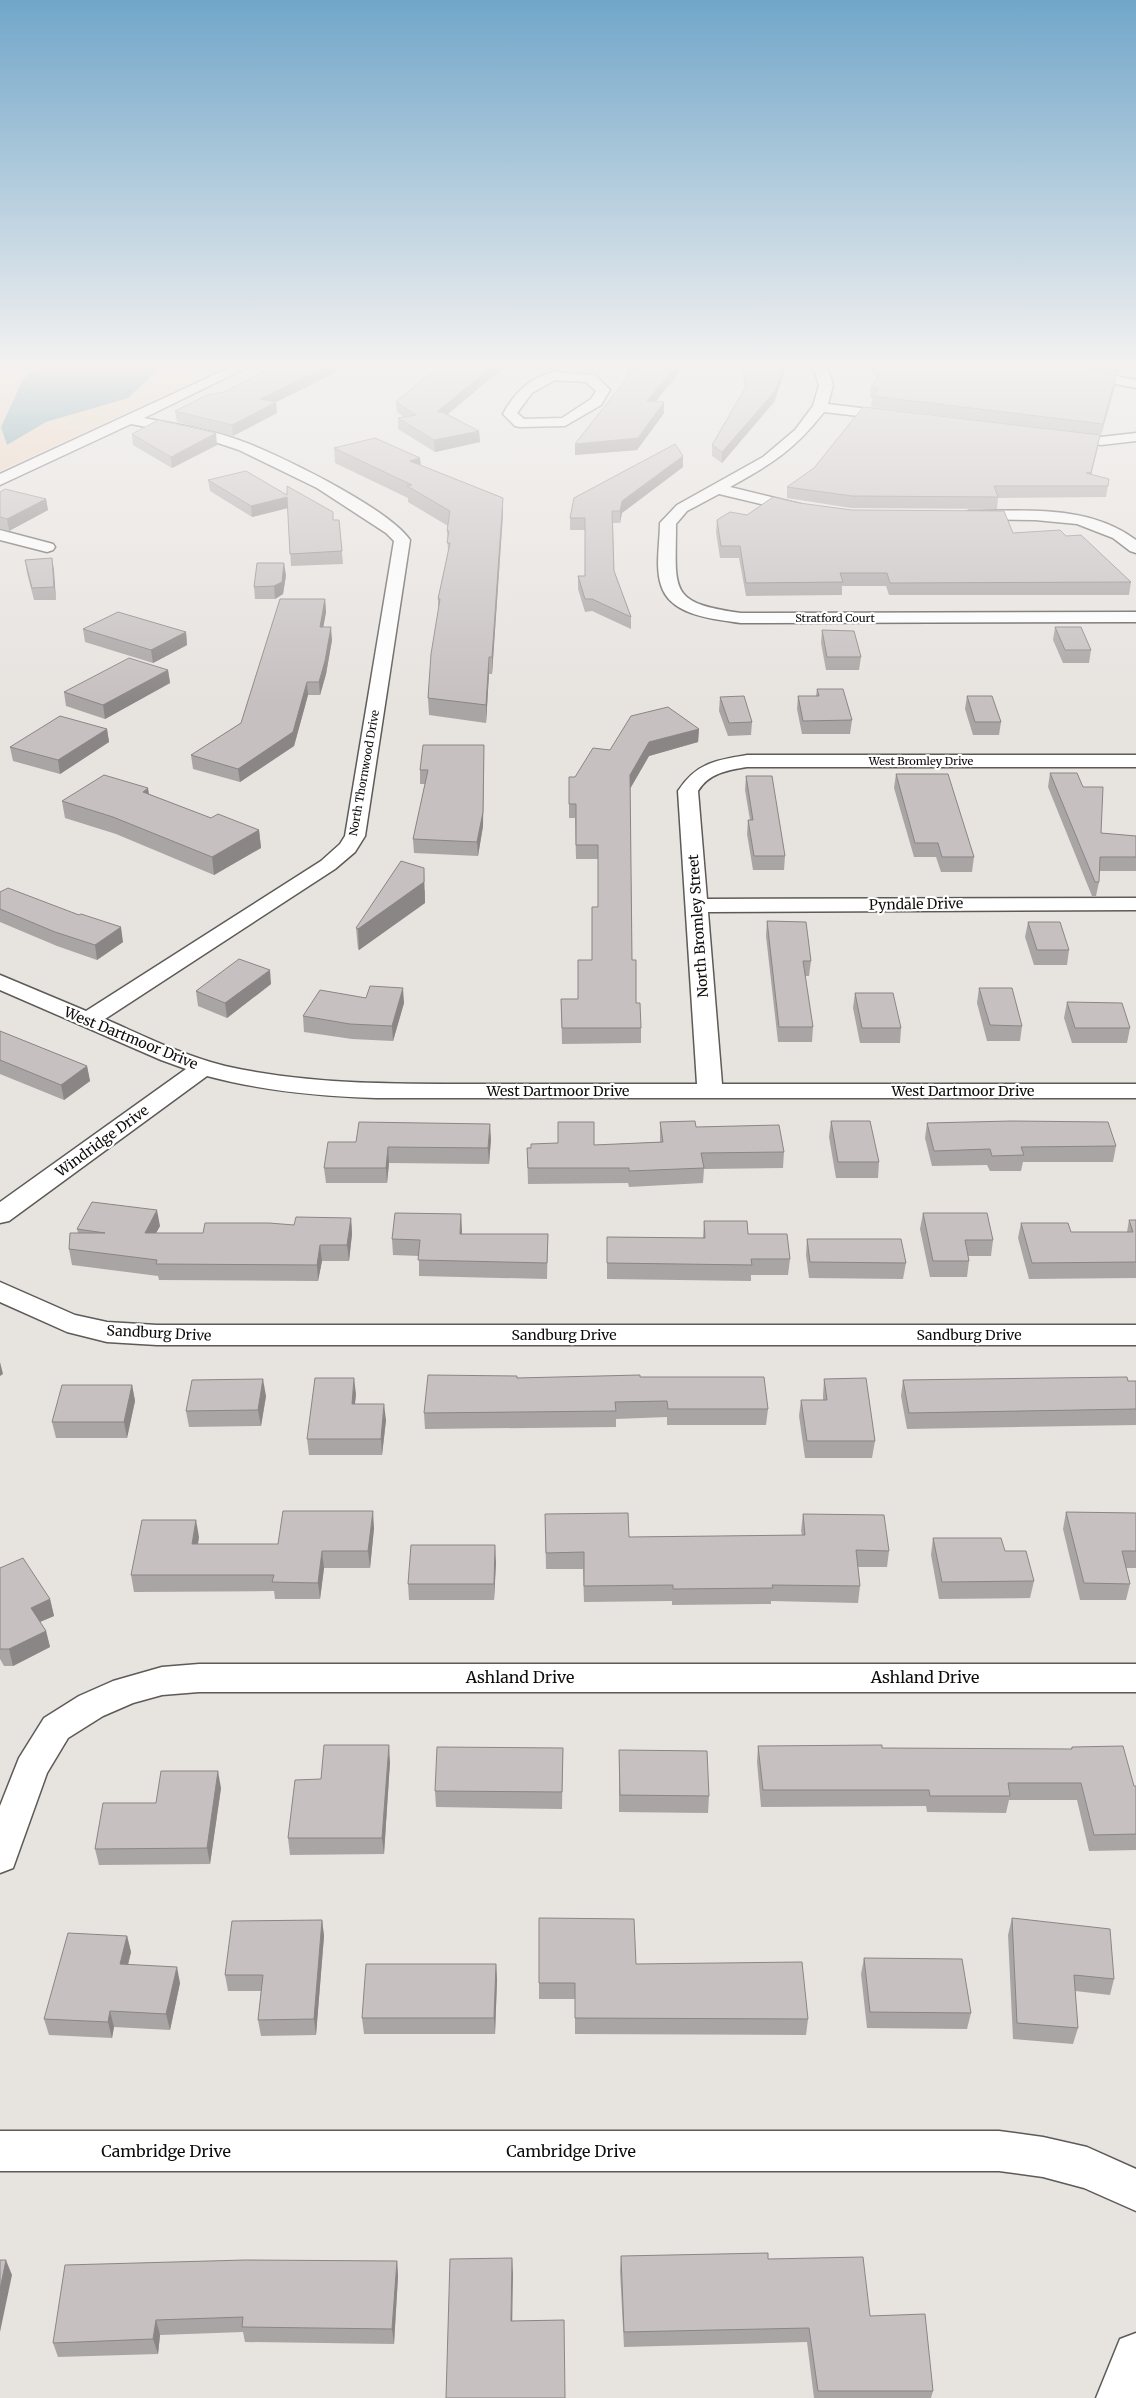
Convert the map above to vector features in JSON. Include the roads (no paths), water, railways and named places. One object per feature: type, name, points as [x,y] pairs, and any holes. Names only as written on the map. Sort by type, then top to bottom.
[{"type":"street","name":"North Thornwood Drive","points":[[88,1020],[328,865],[348,848],[355,836],[402,540],[398,532],[378,517],[307,479]]},
{"type":"street","name":"Stratford Court","points":[[736,479],[682,508],[668,523],[669,586],[675,596],[686,604],[715,614],[750,618],[1136,617]]},
{"type":"street","points":[[719,489],[816,510]]},
{"type":"street","points":[[949,516],[1035,516],[1080,520],[1113,531],[1136,548]]},
{"type":"street","points":[[0,535],[47,547]]},
{"type":"street","name":"West Bromley Drive","points":[[708,770],[747,761],[1136,761]]},
{"type":"street","name":"North Bromley Street","points":[[708,770],[694,779],[688,791],[710,1091]]},
{"type":"street","name":"Pyndale Drive","points":[[696,906],[1012,903],[1136,904]]},
{"type":"street","name":"West Dartmoor Drive","points":[[0,982],[169,1055],[204,1067],[268,1082],[346,1090],[1136,1091]]},
{"type":"street","name":"Windridge Drive","points":[[0,1215],[204,1067]]},
{"type":"street","name":"Sandburg Drive","points":[[0,1291],[67,1322],[106,1332],[157,1336],[1136,1335]]},
{"type":"street","name":"Ashland Drive","points":[[0,1857],[31,1768],[56,1728],[91,1706],[125,1691],[162,1681],[219,1678],[1136,1678]]},
{"type":"street","name":"Cambridge Drive","points":[[0,2151],[999,2151],[1043,2157],[1087,2168],[1136,2190]]},
{"type":"street","points":[[1118,2398],[1136,2355]]}]
